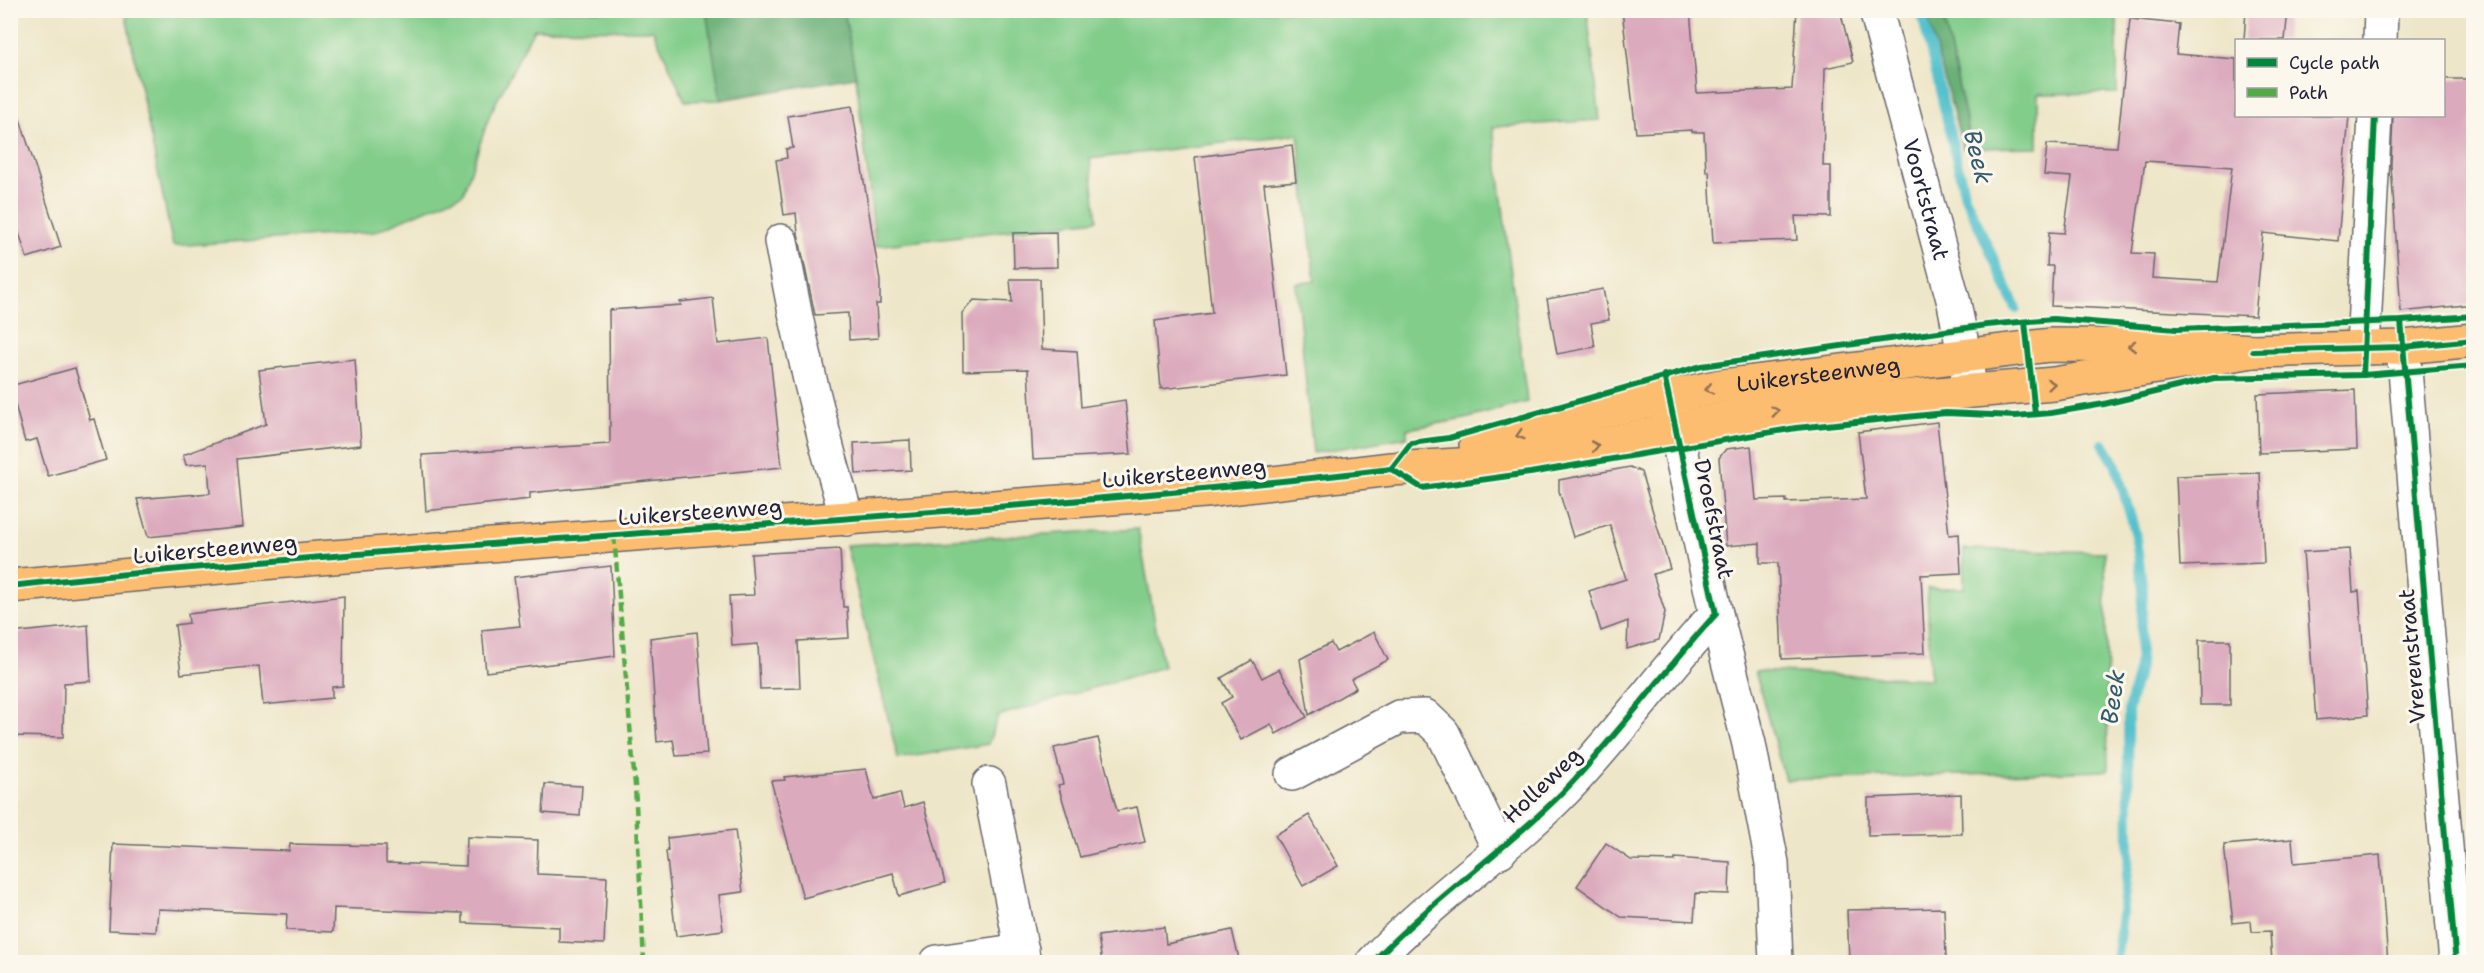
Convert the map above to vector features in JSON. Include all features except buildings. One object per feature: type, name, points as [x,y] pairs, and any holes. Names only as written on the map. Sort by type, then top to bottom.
[{"type":"main road","name":"Luikersteenweg","points":[[1391,469],[1445,452],[1514,437],[1555,423],[1669,397],[1770,379],[1966,355],[2050,345],[2171,346],[2253,351],[2403,347],[2474,340]]},
{"type":"main road","name":"Luikersteenweg","points":[[10,586],[285,561],[1205,491],[1391,469],[1475,464],[1562,453],[1738,416],[1832,402],[2054,384],[2253,351]]},
{"type":"street","name":"Voortstraat","points":[[1876,10],[1966,355],[1971,390]]},
{"type":"street","points":[[2380,39],[2381,10]]},
{"type":"street","points":[[2364,348],[2375,117]]},
{"type":"street","points":[[781,241],[798,337],[847,519]]},
{"type":"street","name":"Vrerenstraat","points":[[2403,347],[2456,963]]},
{"type":"street","name":"Droefstraat","points":[[1669,397],[1716,614],[1749,744],[1772,863],[1776,963]]},
{"type":"street","name":"Holleweg","points":[[1373,963],[1394,941],[1562,793],[1611,741],[1672,662],[1716,614]]},
{"type":"street","points":[[1292,774],[1399,717],[1425,716],[1443,733],[1500,850]]},
{"type":"street","points":[[937,963],[1023,956],[990,784]]},
{"type":"green space","points":[[125,11],[706,11],[721,100],[685,101],[653,30],[534,29],[490,114],[463,194],[374,232],[173,246]]},
{"type":"green space","points":[[706,11],[844,11],[856,77],[721,100]]},
{"type":"green space","points":[[844,11],[1587,11],[1600,120],[1493,127],[1527,402],[1465,419],[1407,429],[1407,437],[1313,453],[1296,284],[1315,281],[1298,134],[1090,159],[1097,220],[876,246],[856,77]]},
{"type":"green space","points":[[1926,11],[1942,11],[1972,148],[1963,149]]},
{"type":"green space","points":[[1942,11],[2117,11],[2117,93],[2038,94],[2038,147],[1972,148]]},
{"type":"green space","points":[[1138,529],[1163,667],[998,716],[988,744],[898,759],[846,545]]},
{"type":"green space","points":[[1964,549],[2105,552],[2108,771],[1785,780],[1755,671],[1930,679],[1927,588],[1964,588]]},
{"type":"waterway","name":"Beek","points":[[1921,10],[1965,196],[2016,308]]},
{"type":"waterway","name":"Beek","points":[[2103,444],[2116,466],[2135,532],[2143,591],[2139,667],[2128,711],[2129,857],[2116,962]]},
{"type":"marked path","points":[[614,536],[635,785],[644,962]]},
{"type":"cycle path","points":[[2363,375],[2375,117]]},
{"type":"cycle path","points":[[1391,469],[1411,443],[1449,438],[1702,366],[1987,325],[2053,319],[2177,329],[2401,321],[2474,316]]},
{"type":"cycle path","points":[[2401,321],[2455,953]]},
{"type":"cycle path","points":[[2025,322],[2035,414]]},
{"type":"cycle path","points":[[2253,351],[2403,347],[2474,340]]},
{"type":"cycle path","points":[[1391,469],[1422,488],[1530,473],[1796,428],[1946,413],[2015,416],[2051,413],[2104,404],[2214,378],[2363,375],[2474,366]]},
{"type":"cycle path","points":[[1373,962],[1395,939],[1517,835],[1564,791],[1716,614],[1664,375]]},
{"type":"cycle path","points":[[10,586],[355,554],[1046,503],[1391,469]]}]
